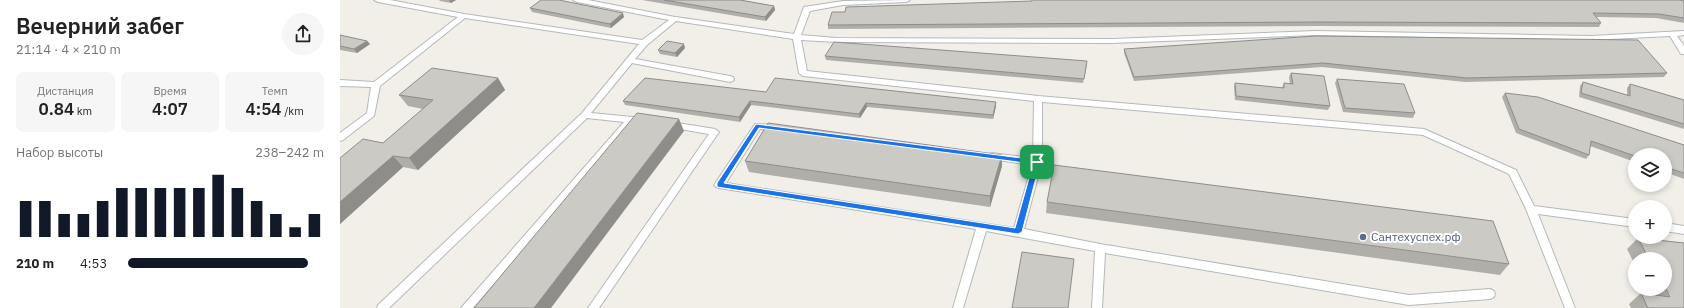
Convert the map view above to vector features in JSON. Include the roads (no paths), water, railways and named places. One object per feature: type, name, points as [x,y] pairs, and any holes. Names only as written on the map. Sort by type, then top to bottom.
[{"type":"lane","points":[[378,0],[464,16],[644,43]]},
{"type":"lane","points":[[577,0],[675,19],[797,37],[836,40],[1112,41],[1316,33],[1591,38],[1684,34]]},
{"type":"lane","points":[[906,0],[843,3],[807,9],[797,37],[803,73],[1038,99],[1424,132],[1513,172],[1531,209],[1570,308]]},
{"type":"lane","points":[[340,83],[376,85],[464,16]]},
{"type":"lane","points":[[382,308],[585,115],[644,43],[675,19]]},
{"type":"lane","points":[[1672,34],[1684,52]]},
{"type":"lane","points":[[629,60],[730,79]]},
{"type":"lane","points":[[340,138],[371,114],[376,85]]},
{"type":"lane","points":[[1018,232],[1037,162],[1038,99]]},
{"type":"lane","points":[[585,115],[631,119],[715,132],[593,308]]},
{"type":"lane","points":[[466,308],[631,119]]},
{"type":"lane","points":[[789,130],[758,126],[719,185],[1018,232],[1410,304],[1490,294]]},
{"type":"lane","points":[[983,155],[1037,162]]},
{"type":"lane","points":[[1531,209],[1628,222]]},
{"type":"lane","points":[[958,308],[982,226]]},
{"type":"lane","points":[[1672,228],[1684,230]]},
{"type":"lane","points":[[1096,308],[1100,248]]},
{"type":"place","name":"Сантехуспех.рф","points":[[1363,237]]}]
